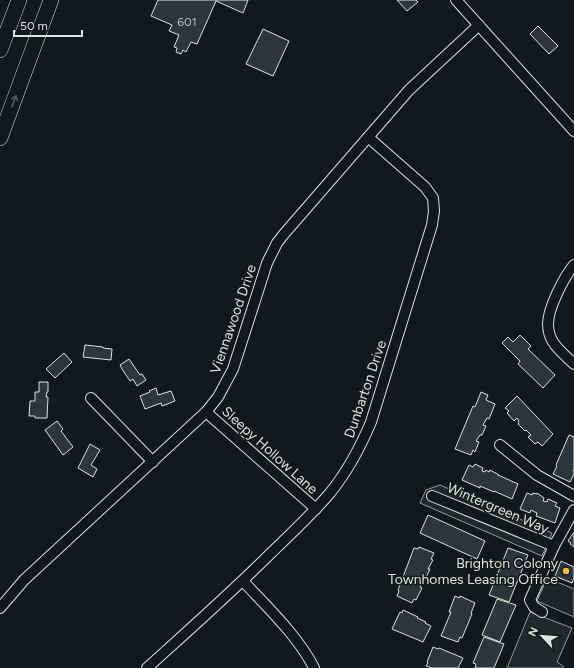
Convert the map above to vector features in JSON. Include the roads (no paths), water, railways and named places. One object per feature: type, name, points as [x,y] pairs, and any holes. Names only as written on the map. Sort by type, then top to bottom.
[{"type":"highway","points":[[0,50],[19,0]]},
{"type":"highway","points":[[0,138],[51,0]]},
{"type":"street","points":[[456,0],[574,131]]},
{"type":"street","name":"Viennawood Drive","points":[[0,608],[24,580],[206,412],[218,397],[233,369],[263,274],[277,243],[409,90],[479,25]]},
{"type":"street","name":"Dunbarton Drive","points":[[146,668],[244,581],[316,509],[352,462],[371,422],[432,225],[434,211],[433,198],[425,187],[368,137]]},
{"type":"street","points":[[574,265],[559,289],[549,316],[548,324],[552,341],[574,364]]},
{"type":"street","points":[[91,398],[153,462]]},
{"type":"street","name":"Sleepy Hollow Lane","points":[[206,412],[316,509]]},
{"type":"street","points":[[500,445],[537,475],[574,496]]},
{"type":"street","name":"Wintergreen Way","points":[[432,496],[554,546]]},
{"type":"street","name":"Wintergreen Way","points":[[542,612],[534,607],[530,600],[554,546],[574,510]]},
{"type":"street","points":[[244,581],[291,634],[303,649],[314,668]]},
{"type":"place","name":"Brighton Colony Townhomes Leasing Office","points":[[566,571]]}]
